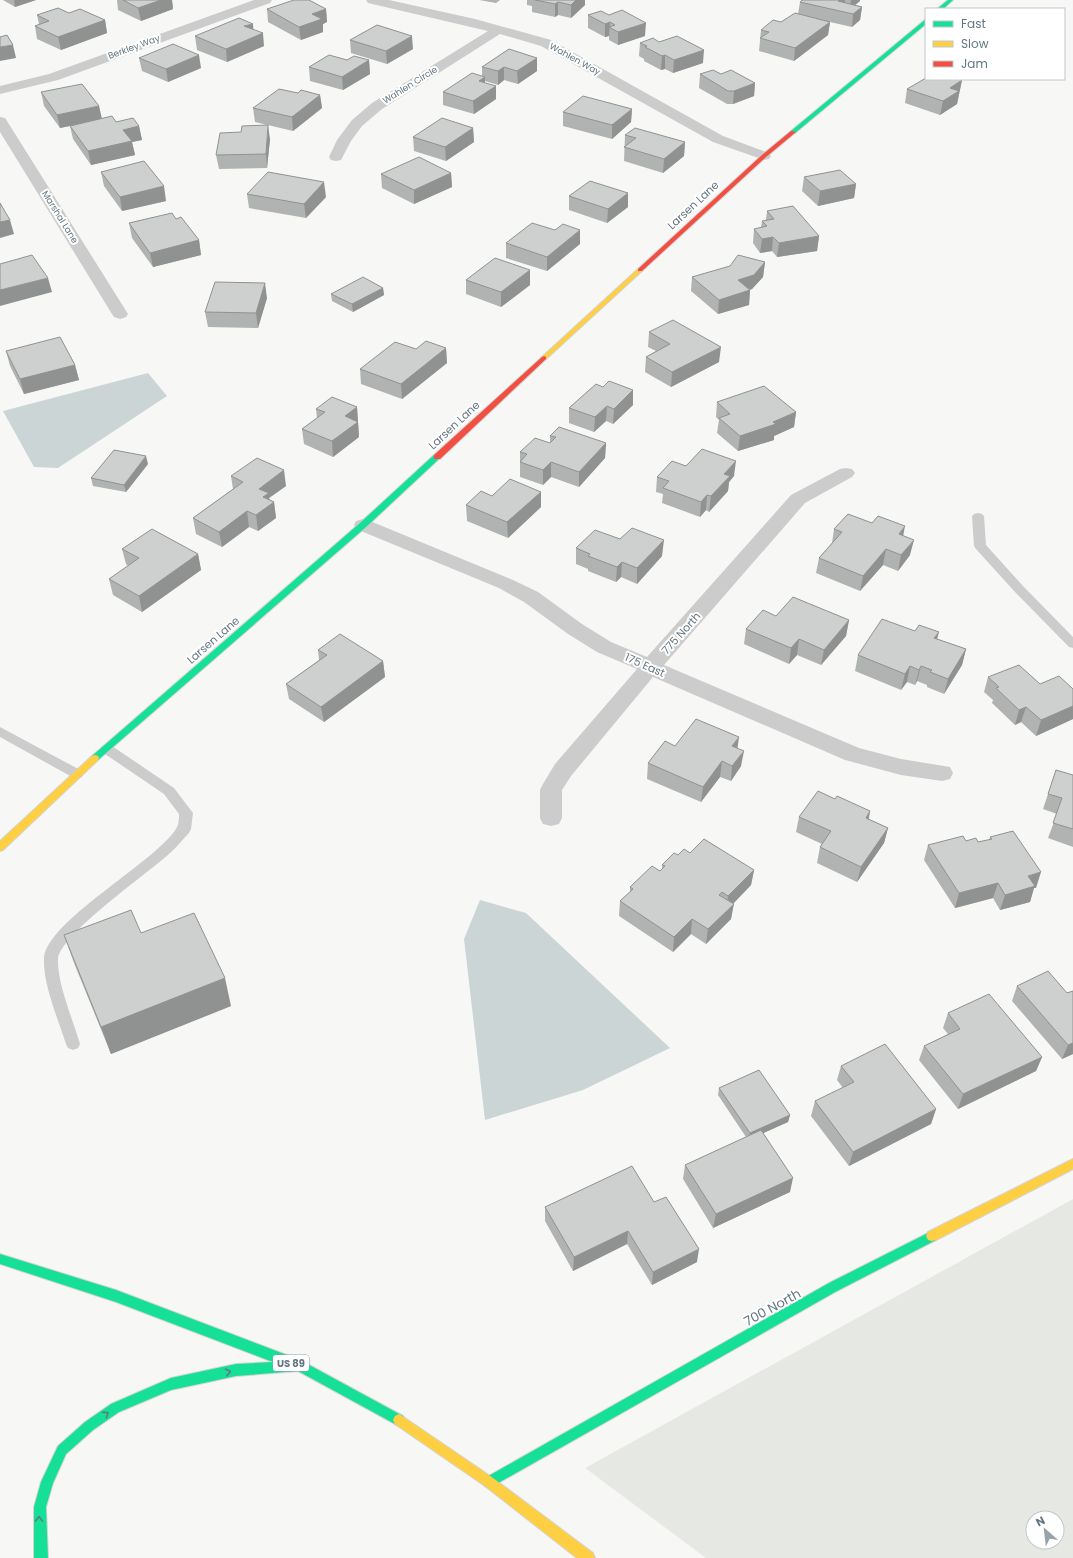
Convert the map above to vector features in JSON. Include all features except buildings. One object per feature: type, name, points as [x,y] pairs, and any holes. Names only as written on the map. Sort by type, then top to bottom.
[{"type":"main road","points":[[941,8],[951,0]]},
{"type":"main road","name":"Larsen Lane","points":[[0,847],[77,774],[363,525],[764,156],[925,22]]},
{"type":"main road","name":"700 North","points":[[489,1482],[833,1287],[1073,1164]]},
{"type":"main road","name":"US 89","points":[[0,1259],[116,1296],[300,1366],[395,1417],[489,1482],[588,1558]]},
{"type":"main road","points":[[41,1558],[40,1507],[47,1482],[62,1450],[89,1426],[115,1408],[170,1384],[236,1370],[300,1366]]},
{"type":"street","name":"Berkley Way","points":[[0,90],[53,77],[266,0]]},
{"type":"street","name":"Wahlen Way","points":[[372,0],[499,29],[546,43],[718,139],[764,156]]},
{"type":"street","name":"Wahlen Circle","points":[[336,157],[344,140],[357,123],[377,106],[499,29]]},
{"type":"street","name":"Marshal Lane","points":[[0,121],[120,314]]},
{"type":"street","name":"775 North","points":[[551,818],[551,790],[563,770],[650,667],[798,499],[846,473]]},
{"type":"street","name":"175 East","points":[[363,525],[506,584],[531,597],[575,629],[604,646],[853,754],[901,767],[942,773]]},
{"type":"lane","points":[[978,516],[980,546],[1019,589],[1073,644]]},
{"type":"lane","points":[[0,731],[77,774]]},
{"type":"lane","points":[[73,1044],[52,975],[51,957],[58,942],[78,921],[166,849],[184,829],[186,813],[169,791],[107,749]]},
{"type":"shaded area","points":[[148,373],[167,396],[58,468],[34,467],[3,411]]},
{"type":"shaded area","points":[[480,900],[526,913],[670,1048],[583,1090],[485,1120],[464,939]]},
{"type":"shaded area","points":[[1073,1199],[1073,1558],[706,1558],[585,1468]]},
{"type":"traffic: fast","points":[[941,8],[951,0]]},
{"type":"traffic: fast","points":[[793,132],[925,22]]},
{"type":"traffic: fast","points":[[95,758],[363,525],[437,457]]},
{"type":"traffic: fast","points":[[489,1482],[833,1287],[932,1236]]},
{"type":"traffic: fast","points":[[0,1259],[116,1296],[300,1366],[399,1420]]},
{"type":"traffic: fast","points":[[41,1558],[40,1507],[47,1482],[62,1450],[89,1426],[115,1408],[171,1384],[236,1370],[297,1366]]},
{"type":"traffic: slow","points":[[544,358],[640,270]]},
{"type":"traffic: slow","points":[[0,847],[95,758]]},
{"type":"traffic: slow","points":[[932,1236],[1073,1164]]},
{"type":"traffic: slow","points":[[399,1420],[489,1482],[588,1558]]},
{"type":"traffic: jam","points":[[640,270],[764,156],[793,132]]},
{"type":"traffic: jam","points":[[437,457],[544,358]]}]
